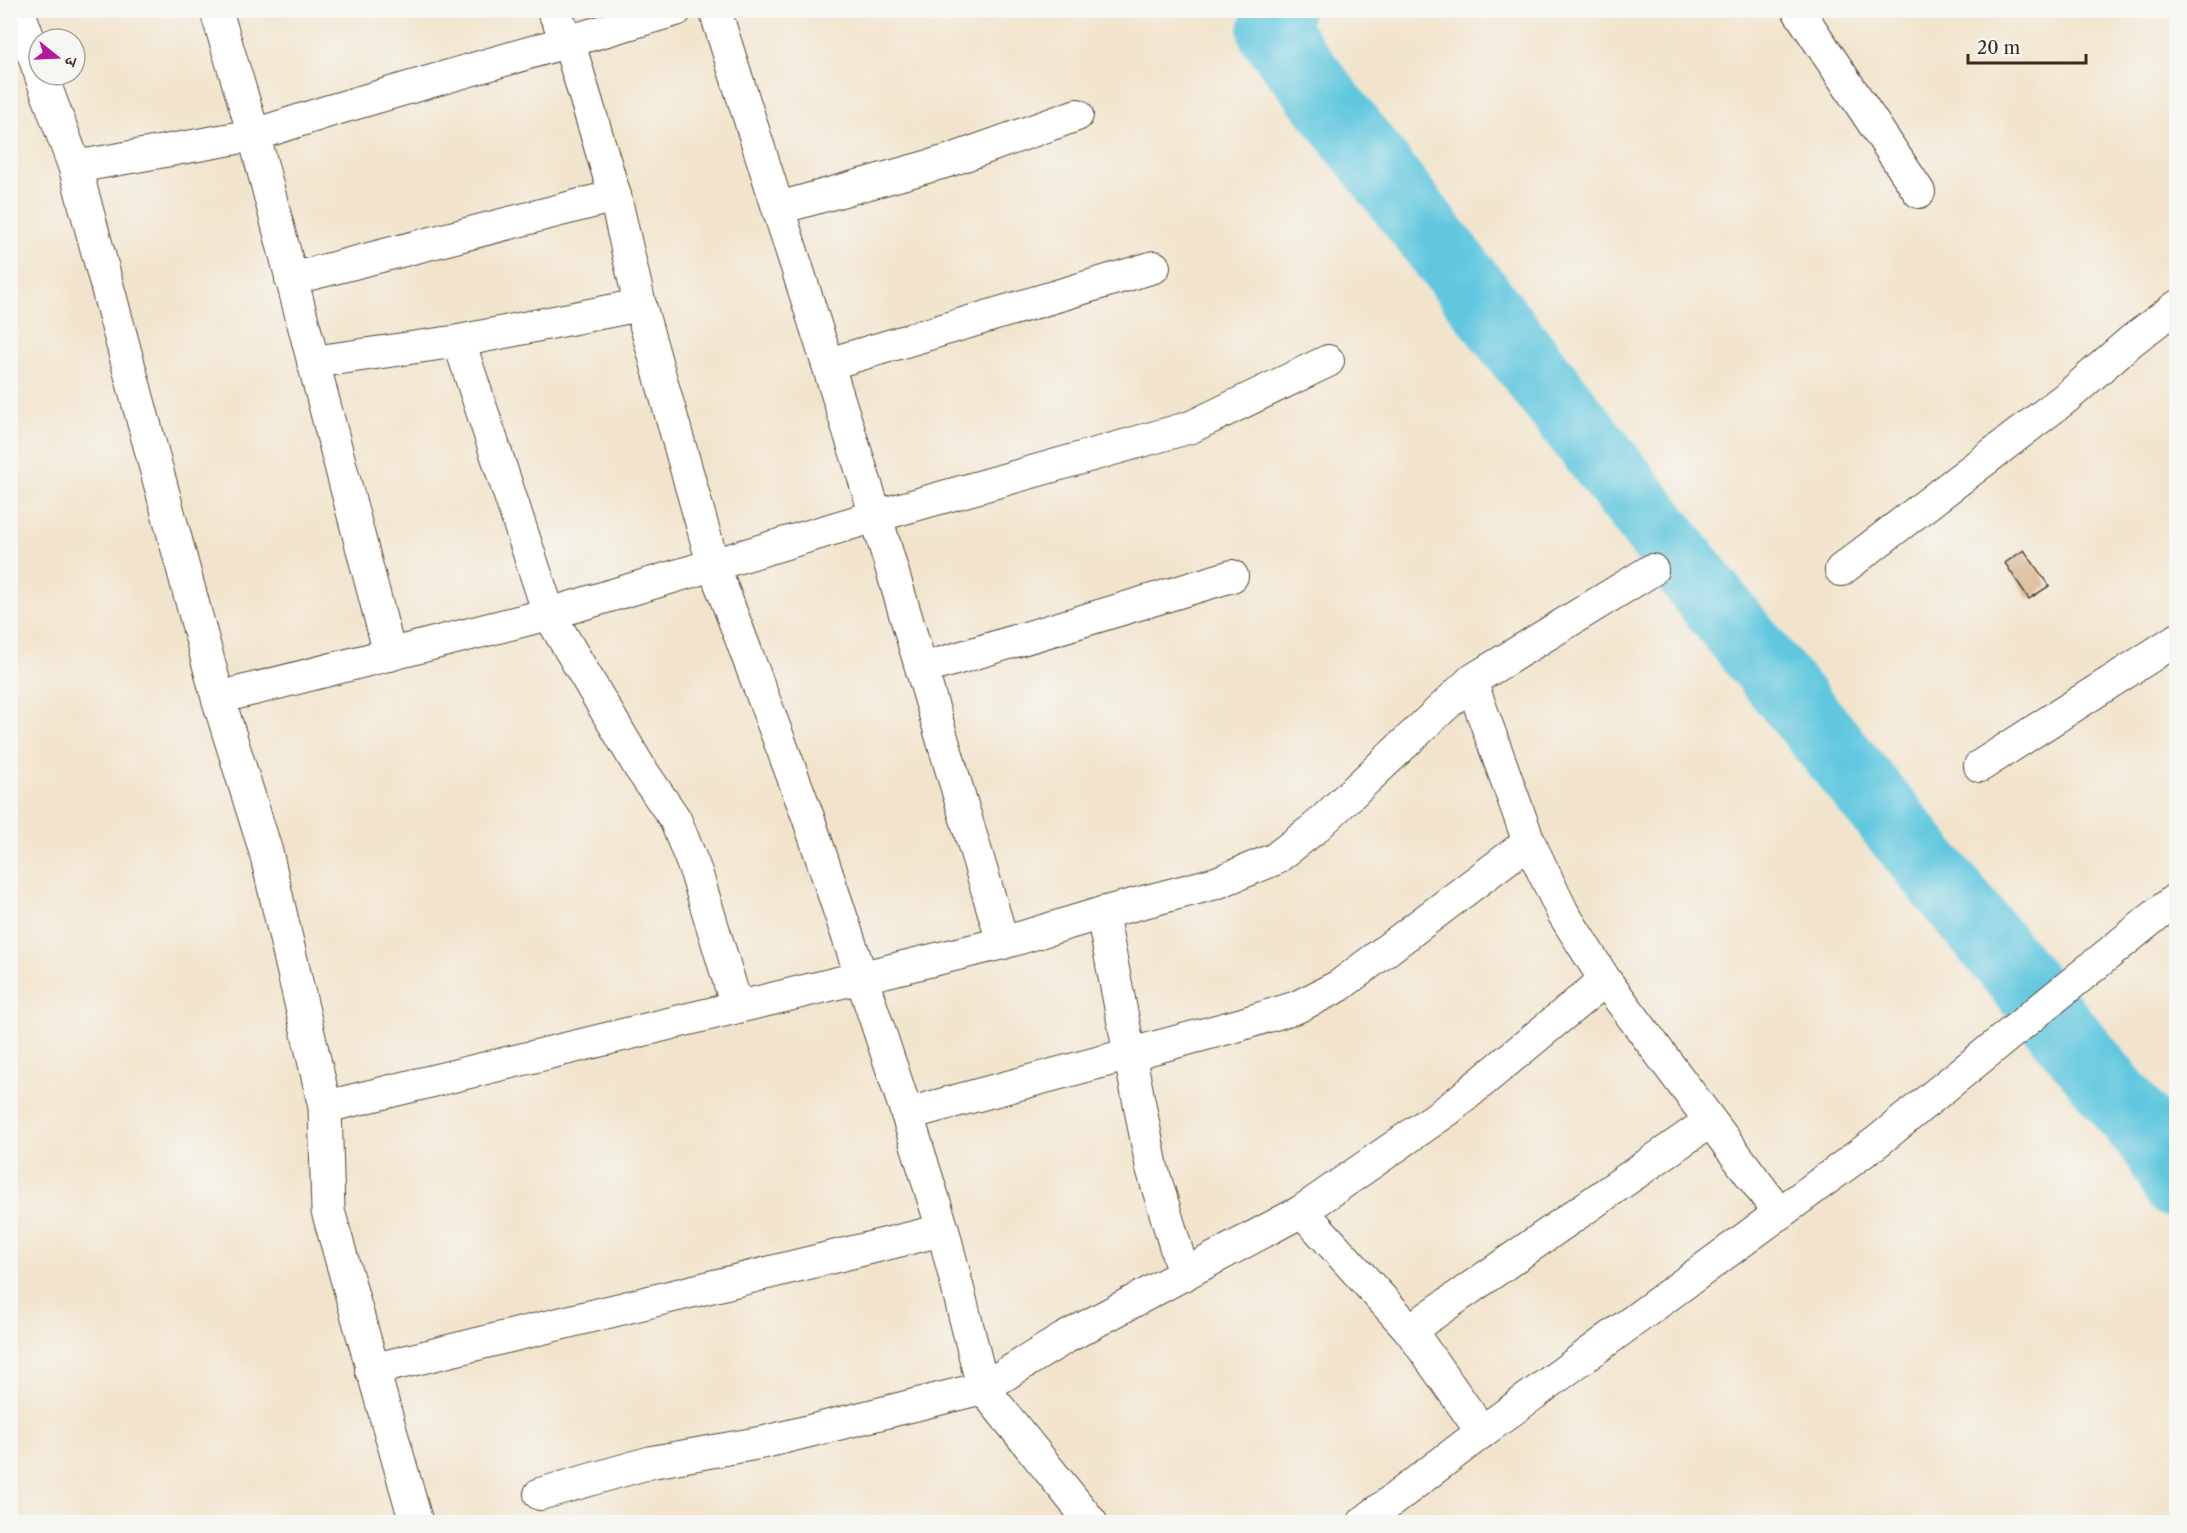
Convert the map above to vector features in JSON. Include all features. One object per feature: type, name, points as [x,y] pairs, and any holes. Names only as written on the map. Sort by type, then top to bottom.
[{"type":"street","points":[[18,10],[27,35]]},
{"type":"street","points":[[216,10],[254,135],[390,655]]},
{"type":"street","points":[[553,10],[569,43],[615,196],[640,305],[713,564],[808,817],[907,1114],[943,1230],[983,1388],[1091,1522]]},
{"type":"street","points":[[75,167],[254,135],[676,10]]},
{"type":"street","points":[[715,10],[876,516],[1003,943]]},
{"type":"street","points":[[1798,10],[1918,192]]},
{"type":"street","points":[[45,87],[75,167],[218,698],[266,852],[325,1107],[328,1211],[371,1370],[416,1522]]},
{"type":"street","points":[[778,208],[948,161],[1077,115]]},
{"type":"street","points":[[291,279],[615,196]]},
{"type":"street","points":[[828,364],[1154,267]]},
{"type":"street","points":[[313,362],[459,341],[640,305]]},
{"type":"street","points":[[1841,570],[2067,397],[2131,341],[2176,307]]},
{"type":"street","points":[[459,341],[549,614],[640,768],[675,819],[696,872],[737,1007]]},
{"type":"street","points":[[218,698],[549,614],[876,516],[1191,427],[1328,361]]},
{"type":"street","points":[[325,1107],[1003,943],[1102,913],[1216,883],[1275,859],[1315,828],[1471,681],[1652,570]]},
{"type":"street","points":[[922,669],[1232,576]]},
{"type":"street","points":[[1980,766],[2176,640]]},
{"type":"street","points":[[1471,681],[1529,842],[1563,913],[1605,980],[1780,1214]]},
{"type":"street","points":[[907,1114],[1130,1055],[1297,1007],[1339,986],[1529,842]]},
{"type":"street","points":[[1364,1522],[1482,1432],[1878,1141],[2176,899]]},
{"type":"street","points":[[1102,913],[1152,1168],[1184,1275]]},
{"type":"street","points":[[540,1494],[652,1462],[765,1442],[983,1388],[1063,1339],[1302,1211],[1449,1109],[1605,980]]},
{"type":"street","points":[[1410,1330],[1709,1122]]},
{"type":"street","points":[[1302,1211],[1410,1330],[1482,1432]]},
{"type":"street","points":[[371,1370],[943,1230]]},
{"type":"building","points":[[2024,550],[2049,586],[2029,599],[2005,563]]},
{"type":"waterway","points":[[1278,10],[1273,32],[1714,603],[2159,1149],[2176,1184]]}]
